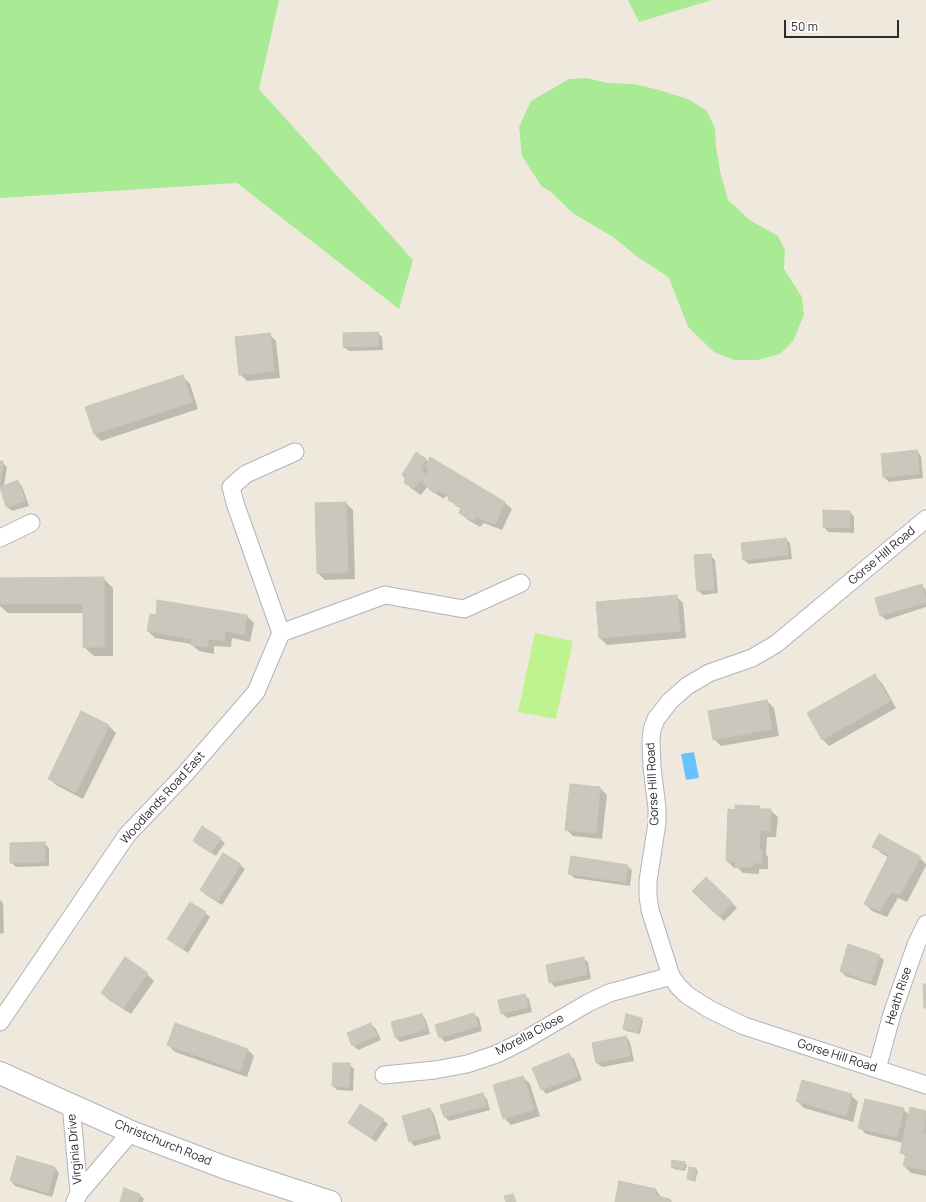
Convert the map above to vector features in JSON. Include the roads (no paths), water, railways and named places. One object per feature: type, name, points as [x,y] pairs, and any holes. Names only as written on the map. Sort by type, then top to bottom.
[{"type":"main road","name":"Christchurch Road","points":[[0,1073],[131,1132],[226,1168],[330,1202]]},
{"type":"street","points":[[294,452],[246,474],[231,487],[234,503],[281,632],[385,595],[464,609],[521,582]]},
{"type":"street","name":"Gorse Hill Road","points":[[926,519],[776,644],[752,658],[709,673],[687,686],[670,701],[656,719],[652,730],[651,741],[657,823],[648,881],[650,910],[671,976],[687,995],[708,1009],[744,1026],[926,1085]]},
{"type":"street","points":[[0,538],[31,523]]},
{"type":"street","name":"Woodlands Road East","points":[[0,1022],[126,835],[185,774],[256,692],[281,632]]},
{"type":"street","name":"Heath Rise","points":[[877,1069],[895,1007],[916,945],[926,924]]},
{"type":"street","name":"Morella Close","points":[[384,1075],[435,1070],[473,1062],[497,1054],[588,1003],[610,993],[671,976]]},
{"type":"street","name":"Virginia Drive","points":[[70,1104],[77,1198]]},
{"type":"street","name":"Virginia Drive","points":[[77,1198],[131,1132]]},
{"type":"water","points":[[694,752],[699,778],[686,780],[681,754]]}]
